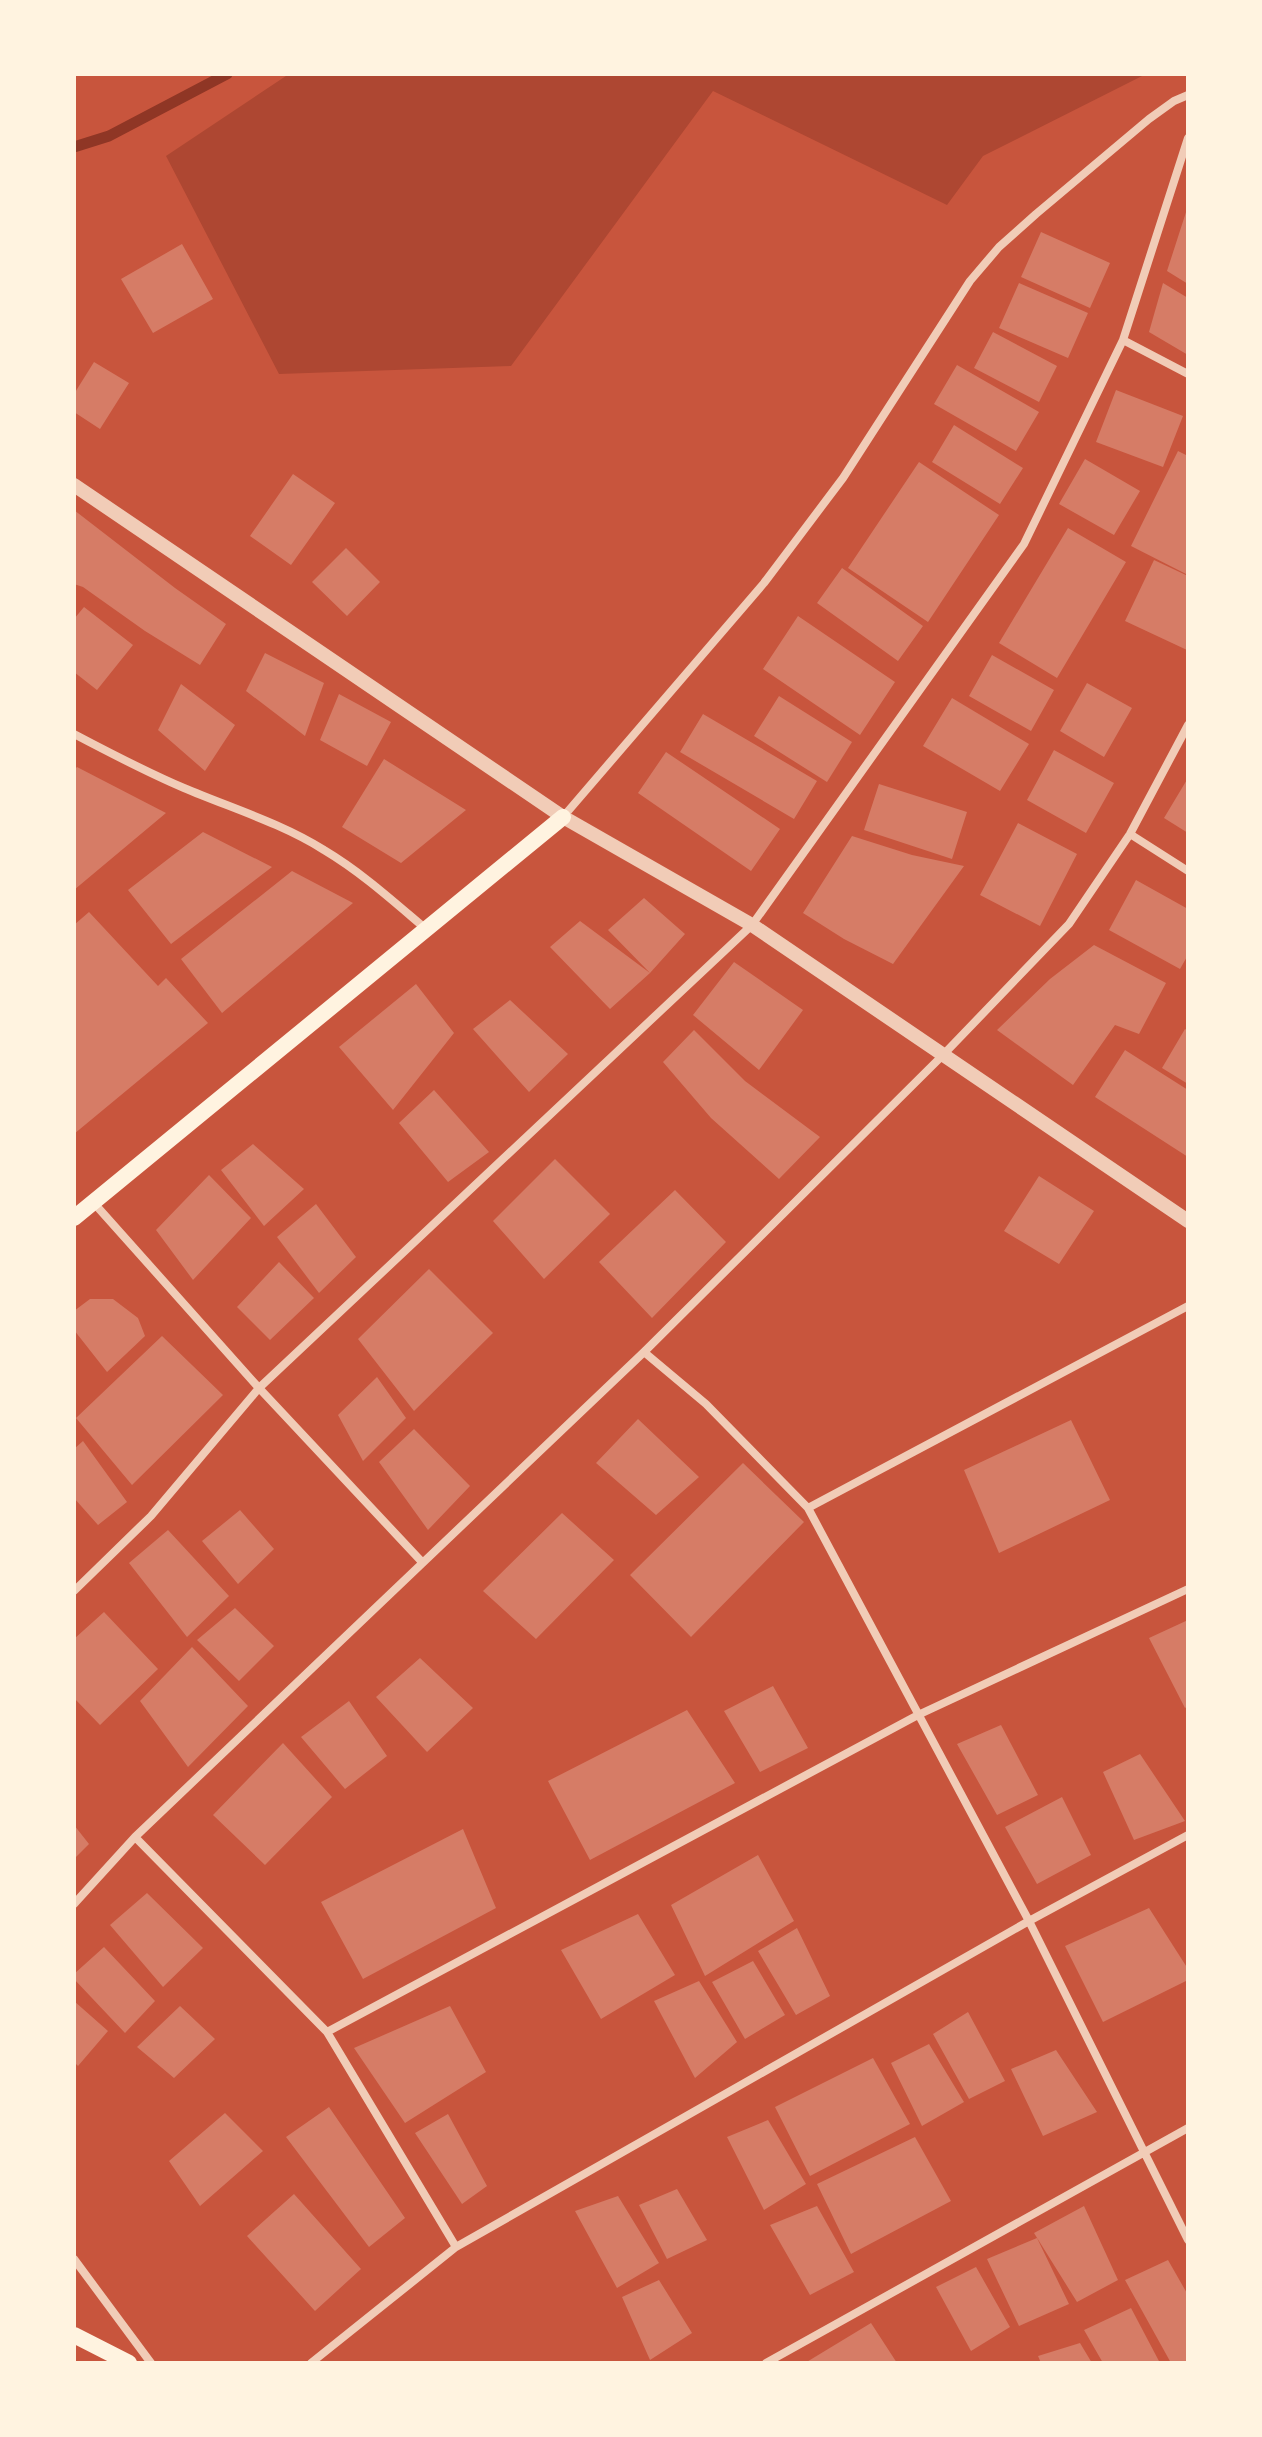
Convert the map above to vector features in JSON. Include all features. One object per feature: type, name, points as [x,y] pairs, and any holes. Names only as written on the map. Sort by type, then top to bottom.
[{"type":"main road","points":[[74,1218],[563,817]]},
{"type":"main road","points":[[74,2335],[129,2363]]},
{"type":"street","points":[[563,817],[764,583],[843,478],[970,281],[999,247],[1149,119],[1188,95]]},
{"type":"street","points":[[74,1591],[151,1516],[259,1388],[752,925],[1024,544],[1123,340],[1188,138]]},
{"type":"street","points":[[1123,340],[1188,374]]},
{"type":"street","points":[[74,485],[563,817],[752,925],[1188,1221]]},
{"type":"street","points":[[74,1904],[135,1837],[644,1352],[943,1055],[1069,924],[1130,834],[1188,725]]},
{"type":"street","points":[[74,734],[133,765],[278,826],[323,849],[363,876],[426,930]]},
{"type":"street","points":[[1130,834],[1188,871]]},
{"type":"street","points":[[93,1202],[259,1388],[422,1562]]},
{"type":"street","points":[[808,1508],[1188,1306]]},
{"type":"street","points":[[644,1352],[706,1404],[808,1508],[1029,1921],[1188,2240]]},
{"type":"street","points":[[327,2032],[918,1715],[1188,1589]]},
{"type":"street","points":[[311,2363],[456,2247],[1029,1921],[1188,1835]]},
{"type":"street","points":[[135,1837],[327,2032],[456,2247]]},
{"type":"street","points":[[766,2363],[1188,2128]]},
{"type":"street","points":[[74,2259],[151,2363]]},
{"type":"shaded area","points":[[289,74],[1146,74],[983,156],[947,205],[713,91],[511,366],[279,374],[166,156]]},
{"type":"building","points":[[1188,206],[1188,284],[1167,271]]},
{"type":"building","points":[[1041,232],[1110,263],[1090,308],[1021,277]]},
{"type":"building","points":[[182,244],[213,299],[153,333],[121,279]]},
{"type":"building","points":[[1019,283],[1088,313],[1068,358],[999,328]]},
{"type":"building","points":[[1163,283],[1188,298],[1188,355],[1149,332]]},
{"type":"building","points":[[993,332],[1057,366],[1039,402],[974,368]]},
{"type":"building","points":[[94,362],[129,383],[100,429],[74,412],[74,394]]},
{"type":"building","points":[[957,365],[1039,412],[1016,451],[934,404]]},
{"type":"building","points":[[1116,390],[1183,416],[1163,467],[1096,442]]},
{"type":"building","points":[[954,425],[1023,468],[1000,504],[932,462]]},
{"type":"building","points":[[1178,451],[1188,456],[1188,575],[1131,546]]},
{"type":"building","points":[[1085,459],[1140,491],[1114,535],[1059,504]]},
{"type":"building","points":[[919,462],[999,515],[928,622],[848,568]]},
{"type":"building","points":[[293,474],[335,503],[291,565],[250,536]]},
{"type":"building","points":[[74,510],[226,624],[200,665],[74,584]]},
{"type":"building","points":[[1068,528],[1126,562],[1057,678],[999,643]]},
{"type":"building","points":[[346,548],[380,582],[347,616],[312,582]]},
{"type":"building","points":[[1154,560],[1188,576],[1187,650],[1125,621]]},
{"type":"building","points":[[842,568],[923,626],[898,661],[817,603]]},
{"type":"building","points":[[84,607],[133,645],[97,690],[74,672],[74,619]]},
{"type":"building","points":[[798,616],[895,682],[860,735],[763,669]]},
{"type":"building","points":[[265,653],[324,683],[305,736],[246,691]]},
{"type":"building","points":[[992,655],[1054,690],[1031,731],[969,696]]},
{"type":"building","points":[[1087,683],[1132,708],[1104,757],[1060,731]]},
{"type":"building","points":[[181,684],[235,725],[205,771],[158,730]]},
{"type":"building","points":[[339,694],[391,722],[367,766],[320,740]]},
{"type":"building","points":[[779,696],[852,742],[827,782],[754,736]]},
{"type":"building","points":[[952,698],[1029,744],[1000,791],[923,746]]},
{"type":"building","points":[[703,714],[817,781],[794,819],[680,752]]},
{"type":"building","points":[[1054,750],[1114,783],[1086,833],[1027,800]]},
{"type":"building","points":[[666,752],[780,829],[751,871],[638,793]]},
{"type":"building","points":[[384,759],[466,810],[401,863],[342,827]]},
{"type":"building","points":[[77,767],[166,813],[74,890],[74,770]]},
{"type":"building","points":[[1188,778],[1188,833],[1164,818]]},
{"type":"building","points":[[879,784],[967,812],[952,859],[864,830]]},
{"type":"building","points":[[1018,823],[1077,854],[1040,926],[980,895]]},
{"type":"building","points":[[203,832],[272,867],[171,944],[128,890]]},
{"type":"building","points":[[852,836],[912,855],[964,866],[893,964],[844,939],[803,913]]},
{"type":"building","points":[[292,871],[353,903],[222,1013],[181,959]]},
{"type":"building","points":[[1136,880],[1188,909],[1188,955],[1180,969],[1109,930]]},
{"type":"building","points":[[644,898],[685,934],[650,973],[608,930]]},
{"type":"building","points":[[89,912],[158,986],[166,978],[208,1023],[74,1134],[74,925]]},
{"type":"building","points":[[580,921],[650,973],[610,1009],[550,947]]},
{"type":"building","points":[[1094,945],[1166,983],[1139,1034],[1115,1025],[1073,1085],[997,1030],[1050,979]]},
{"type":"building","points":[[734,962],[803,1010],[759,1070],[693,1015]]},
{"type":"building","points":[[416,984],[454,1033],[393,1110],[339,1047]]},
{"type":"building","points":[[510,1000],[568,1054],[529,1092],[473,1029]]},
{"type":"building","points":[[1185,1029],[1188,1031],[1188,1084],[1162,1068]]},
{"type":"building","points":[[694,1030],[745,1081],[820,1137],[779,1179],[711,1118],[663,1062]]},
{"type":"building","points":[[1125,1050],[1188,1090],[1188,1157],[1095,1097]]},
{"type":"building","points":[[434,1090],[489,1152],[448,1182],[399,1123]]},
{"type":"building","points":[[253,1144],[304,1189],[264,1226],[221,1170]]},
{"type":"building","points":[[555,1159],[610,1214],[544,1279],[493,1221]]},
{"type":"building","points":[[209,1175],[251,1218],[193,1280],[156,1230]]},
{"type":"building","points":[[1039,1176],[1094,1211],[1059,1264],[1004,1231]]},
{"type":"building","points":[[675,1190],[726,1242],[652,1318],[599,1262]]},
{"type":"building","points":[[316,1204],[356,1257],[319,1293],[277,1237]]},
{"type":"building","points":[[279,1262],[314,1298],[270,1340],[237,1307]]},
{"type":"building","points":[[429,1269],[493,1333],[414,1411],[358,1339]]},
{"type":"building","points":[[90,1299],[113,1299],[138,1318],[145,1336],[107,1372],[74,1330],[74,1311]]},
{"type":"building","points":[[162,1336],[223,1395],[132,1485],[76,1418]]},
{"type":"building","points":[[377,1377],[406,1418],[363,1461],[338,1415]]},
{"type":"building","points":[[638,1419],[699,1477],[656,1515],[596,1463]]},
{"type":"building","points":[[1071,1420],[1110,1500],[999,1553],[964,1470]]},
{"type":"building","points":[[414,1429],[470,1486],[428,1530],[379,1462]]},
{"type":"building","points":[[83,1441],[127,1502],[98,1525],[74,1498],[74,1449]]},
{"type":"building","points":[[743,1463],[804,1522],[691,1637],[630,1575]]},
{"type":"building","points":[[240,1510],[274,1549],[238,1584],[202,1541]]},
{"type":"building","points":[[562,1513],[614,1560],[536,1639],[483,1591]]},
{"type":"building","points":[[168,1530],[229,1596],[187,1637],[129,1563]]},
{"type":"building","points":[[235,1608],[274,1646],[239,1681],[197,1640]]},
{"type":"building","points":[[104,1612],[158,1669],[100,1725],[74,1698],[74,1639]]},
{"type":"building","points":[[1188,1620],[1188,1706],[1185,1708],[1149,1638]]},
{"type":"building","points":[[192,1647],[248,1706],[188,1767],[140,1701]]},
{"type":"building","points":[[420,1658],[473,1708],[427,1752],[376,1697]]},
{"type":"building","points":[[773,1686],[808,1748],[760,1772],[724,1711]]},
{"type":"building","points":[[349,1701],[387,1756],[345,1789],[301,1737]]},
{"type":"building","points":[[687,1710],[735,1783],[590,1860],[548,1781]]},
{"type":"building","points":[[1001,1725],[1038,1795],[997,1815],[957,1744]]},
{"type":"building","points":[[283,1743],[332,1797],[265,1865],[213,1815]]},
{"type":"building","points":[[1140,1754],[1185,1821],[1134,1840],[1103,1772]]},
{"type":"building","points":[[1062,1797],[1091,1855],[1037,1884],[1005,1827]]},
{"type":"building","points":[[74,1825],[89,1844],[74,1859]]},
{"type":"building","points":[[463,1829],[496,1908],[363,1979],[321,1902]]},
{"type":"building","points":[[758,1855],[794,1921],[705,1976],[671,1905]]},
{"type":"building","points":[[147,1893],[203,1948],[163,1987],[110,1925]]},
{"type":"building","points":[[1149,1908],[1188,1969],[1188,1980],[1103,2022],[1065,1946]]},
{"type":"building","points":[[638,1914],[675,1975],[601,2019],[561,1950]]},
{"type":"building","points":[[797,1928],[830,1996],[796,2015],[758,1951]]},
{"type":"building","points":[[104,1947],[155,2001],[125,2033],[74,1979],[74,1974]]},
{"type":"building","points":[[753,1961],[785,2015],[745,2039],[712,1982]]},
{"type":"building","points":[[699,1981],[737,2042],[695,2078],[654,2001]]},
{"type":"building","points":[[74,2001],[108,2031],[78,2066],[74,2062]]},
{"type":"building","points":[[180,2006],[215,2039],[174,2078],[137,2047]]},
{"type":"building","points":[[450,2006],[486,2072],[405,2123],[354,2048]]},
{"type":"building","points":[[968,2012],[1005,2081],[969,2099],[933,2034]]},
{"type":"building","points":[[929,2044],[964,2102],[922,2126],[891,2063]]},
{"type":"building","points":[[1056,2050],[1097,2112],[1043,2136],[1011,2069]]},
{"type":"building","points":[[873,2058],[910,2124],[810,2176],[775,2107]]},
{"type":"building","points":[[329,2107],[405,2218],[369,2247],[286,2137]]},
{"type":"building","points":[[225,2113],[263,2151],[200,2206],[169,2161]]},
{"type":"building","points":[[448,2114],[487,2186],[462,2204],[415,2133]]},
{"type":"building","points":[[768,2120],[806,2184],[764,2210],[727,2137]]},
{"type":"building","points":[[915,2137],[951,2201],[851,2254],[817,2184]]},
{"type":"building","points":[[677,2189],[707,2240],[667,2259],[639,2205]]},
{"type":"building","points":[[294,2194],[361,2269],[315,2311],[247,2236]]},
{"type":"building","points":[[618,2196],[659,2263],[617,2288],[575,2211]]},
{"type":"building","points":[[817,2206],[854,2272],[810,2295],[770,2225]]},
{"type":"building","points":[[1084,2206],[1118,2280],[1077,2302],[1034,2233]]},
{"type":"building","points":[[1037,2238],[1069,2304],[1019,2326],[987,2259]]},
{"type":"building","points":[[1168,2260],[1188,2295],[1188,2360],[1182,2363],[1171,2363],[1125,2280]]},
{"type":"building","points":[[976,2267],[1010,2327],[971,2351],[936,2287]]},
{"type":"building","points":[[659,2280],[692,2333],[650,2360],[622,2297]]},
{"type":"building","points":[[1131,2308],[1160,2363],[1103,2363],[1084,2330]]},
{"type":"building","points":[[871,2323],[897,2363],[805,2363]]},
{"type":"building","points":[[1080,2343],[1092,2363],[1041,2363],[1038,2356]]},
{"type":"waterway","points":[[74,147],[109,136],[227,74]]}]
